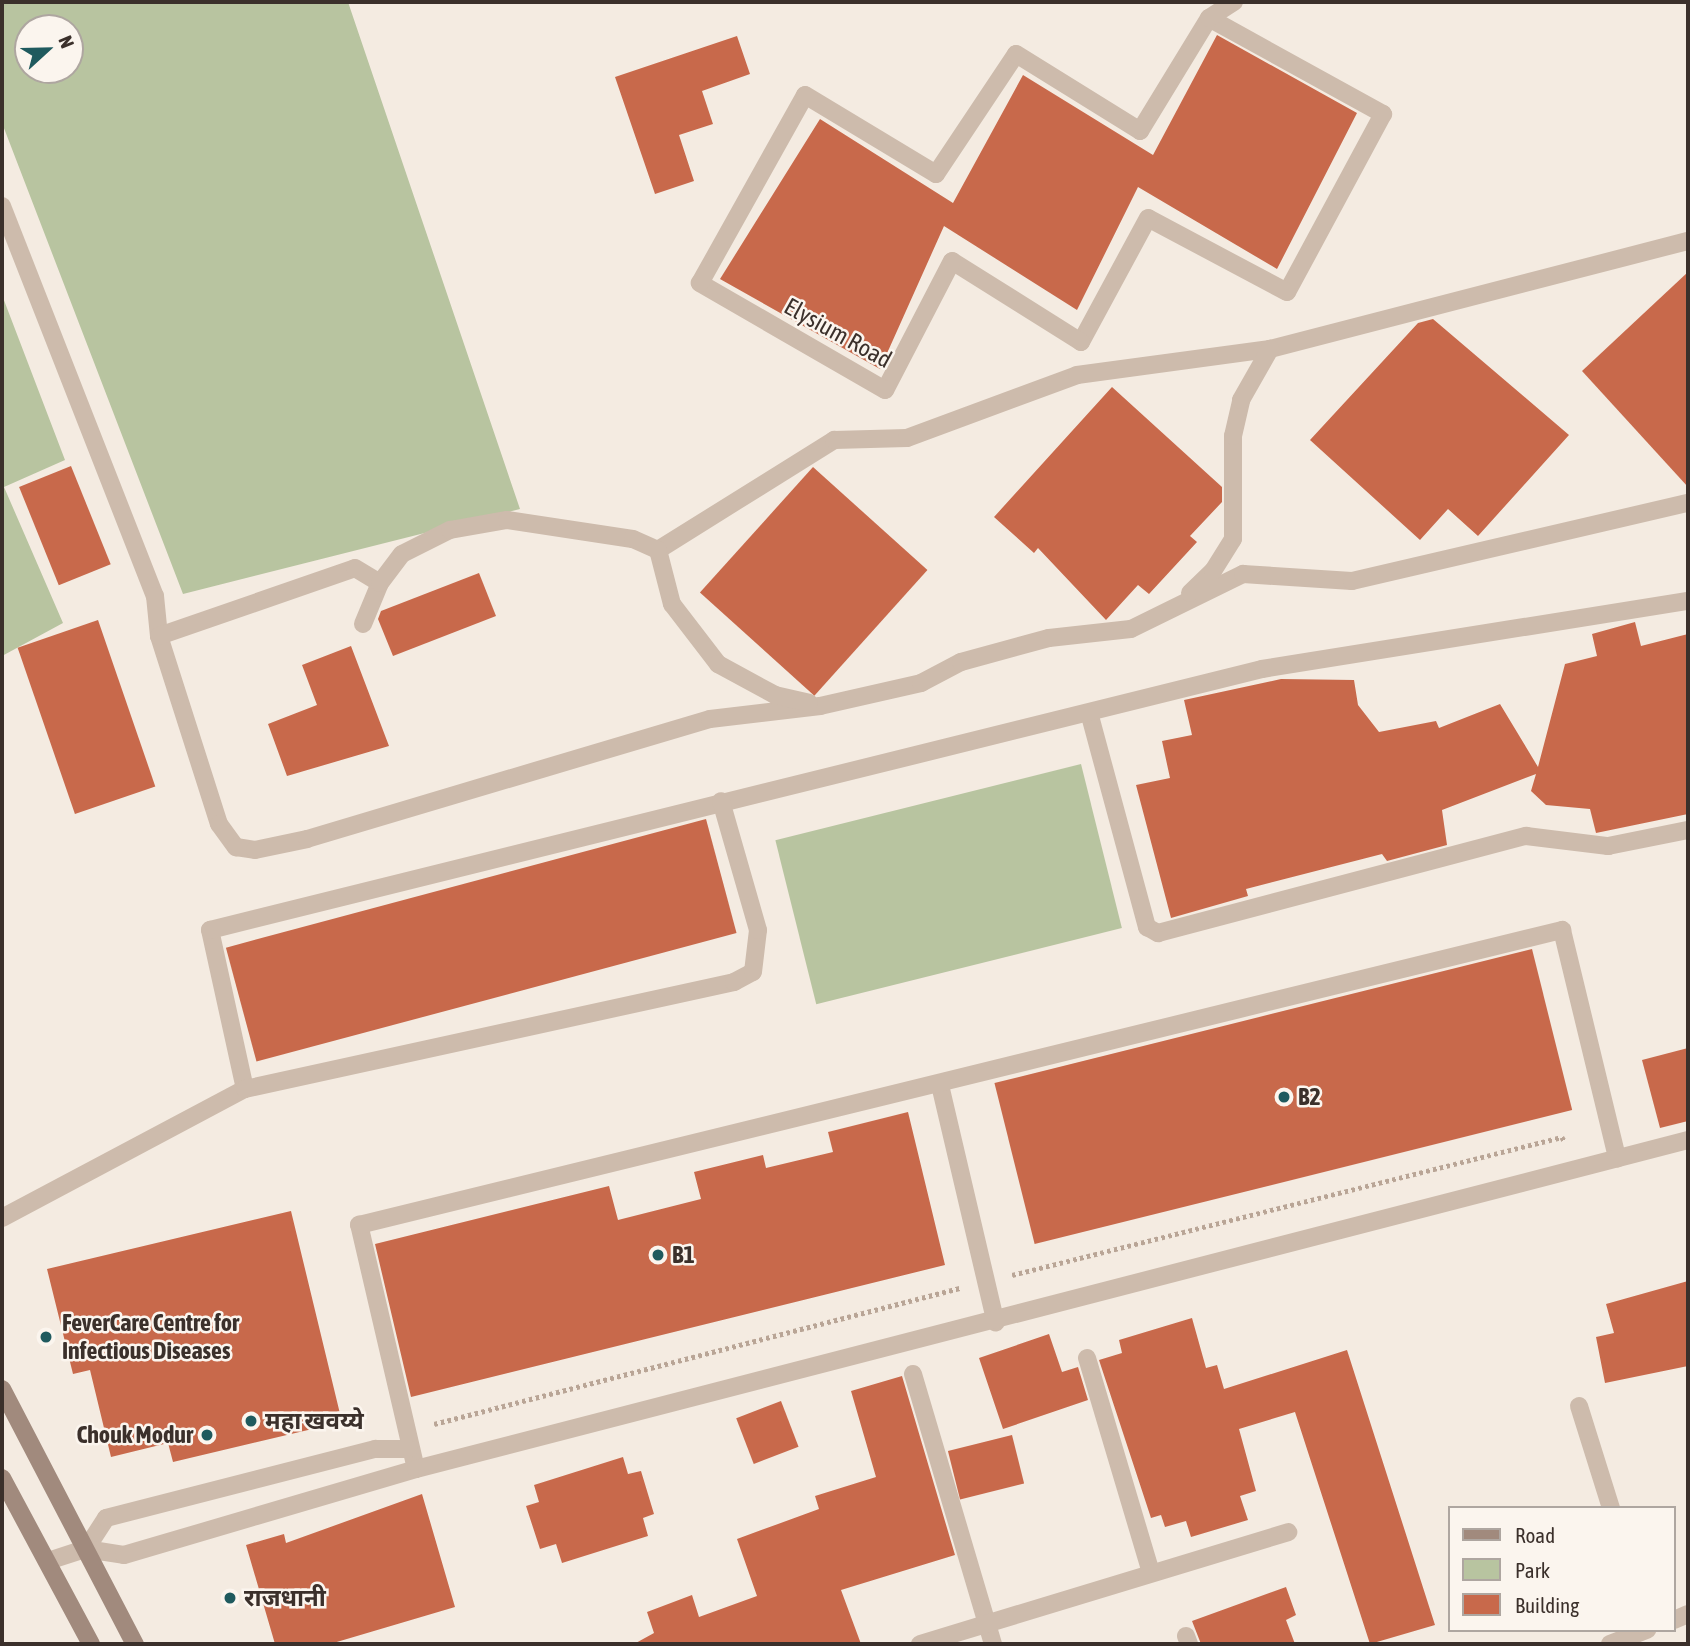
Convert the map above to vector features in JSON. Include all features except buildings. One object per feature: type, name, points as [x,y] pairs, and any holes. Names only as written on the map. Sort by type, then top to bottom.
[{"type":"main road","points":[[2,1389],[135,1644]]},
{"type":"main road","points":[[2,1478],[91,1644]]},
{"type":"street","name":"Elysium Road","points":[[1209,18],[1383,114],[1287,292],[1149,218],[1081,342],[952,261],[886,390],[700,283],[805,95],[936,174],[1016,54],[1139,131],[1209,18],[1234,2]]},
{"type":"street","points":[[2,206],[155,596],[159,636],[219,824],[236,847],[255,850],[710,719],[820,706],[921,683],[961,662],[1049,638],[1131,629],[1243,574],[1352,581],[1688,503]]},
{"type":"street","points":[[658,550],[834,440],[907,438],[1077,375],[1270,349],[1688,241]]},
{"type":"street","points":[[1176,606],[1213,572],[1233,539],[1233,436],[1241,400],[1270,349]]},
{"type":"street","points":[[363,624],[380,583],[402,554],[450,530],[507,520],[633,539],[658,550]]},
{"type":"street","points":[[658,550],[672,604],[718,664],[775,695],[820,706]]},
{"type":"street","points":[[159,636],[355,568],[380,583]]},
{"type":"street","points":[[245,1089],[210,930],[720,801],[1090,716],[1262,669],[1688,601]]},
{"type":"street","points":[[1090,716],[1144,919],[1158,933],[1526,836],[1608,846],[1688,830]]},
{"type":"street","points":[[2,1218],[245,1089],[734,982],[753,972],[758,930],[720,801]]},
{"type":"street","points":[[416,1469],[409,1449],[359,1225],[940,1085],[1562,930],[1617,1158]]},
{"type":"street","points":[[940,1085],[996,1323]]},
{"type":"street","points":[[48,1561],[86,1549],[124,1555],[416,1469],[996,1323],[1688,1140]]},
{"type":"street","points":[[1087,1358],[1152,1573]]},
{"type":"street","points":[[913,1374],[993,1644]]},
{"type":"street","points":[[1579,1406],[1610,1506]]},
{"type":"street","points":[[86,1549],[106,1518],[375,1449],[409,1449]]},
{"type":"street","points":[[920,1644],[1288,1532]]},
{"type":"street","points":[[1610,1644],[1642,1632]]},
{"type":"green space","points":[[2,2],[348,2],[520,509],[183,594],[2,123]]},
{"type":"green space","points":[[2,295],[65,460],[4,487],[63,623],[2,656]]},
{"type":"green space","points":[[1081,764],[1122,928],[816,1004],[775,840]]},
{"type":"place","name":"B2","points":[[1284,1097]]},
{"type":"place","name":"B1","points":[[658,1255]]},
{"type":"place","name":"FeverCare Centre for Infectious Diseases","points":[[46,1337]]},
{"type":"place","name":"महा खवय्ये","points":[[251,1421]]},
{"type":"place","name":"Chouk Modur","points":[[207,1435]]},
{"type":"place","name":"राजधानी","points":[[230,1598]]}]
